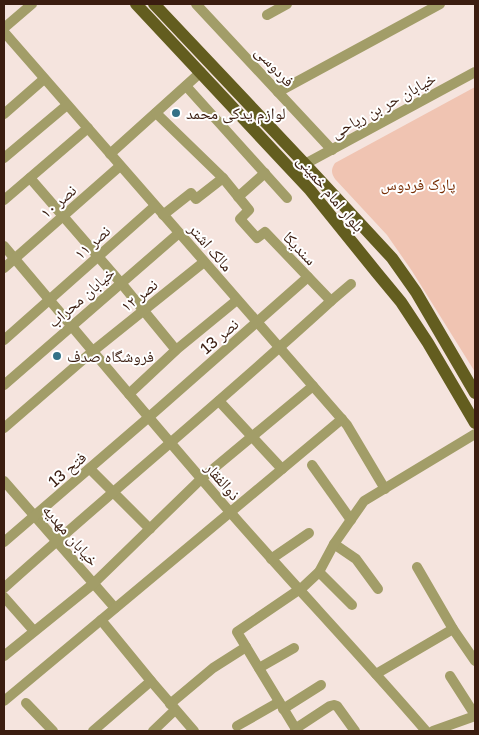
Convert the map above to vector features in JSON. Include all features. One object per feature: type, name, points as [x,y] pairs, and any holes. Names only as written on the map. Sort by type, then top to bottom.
[{"type":"main road","name":"بلوار امام خمینی","points":[[136,4],[310,190],[401,302],[428,343],[475,423]]},
{"type":"main road","name":"بلوار امام خمینی","points":[[154,4],[392,258],[416,292],[475,392]]},
{"type":"main road","points":[[361,254],[371,252],[378,242]]},
{"type":"main road","points":[[377,273],[384,260],[392,258]]},
{"type":"street","points":[[5,35],[32,4]]},
{"type":"street","name":"فردوسی","points":[[196,4],[332,150]]},
{"type":"street","points":[[267,15],[287,4]]},
{"type":"street","points":[[278,92],[440,4]]},
{"type":"street","name":"مالک اشتر","points":[[5,35],[342,419],[385,488]]},
{"type":"street","points":[[110,154],[201,72]]},
{"type":"street","name":"خیابان حر بن ریاحی","points":[[305,164],[475,72]]},
{"type":"street","points":[[4,114],[44,79]]},
{"type":"street","points":[[186,86],[287,198]]},
{"type":"street","points":[[4,158],[67,105]]},
{"type":"street","name":"سندیکا","points":[[156,113],[223,178],[238,196],[249,210],[240,219],[257,238],[265,232],[331,301]]},
{"type":"street","points":[[4,200],[88,128]]},
{"type":"street","name":"نصر ۱۰","points":[[4,268],[120,166]]},
{"type":"street","points":[[238,196],[265,173]]},
{"type":"street","points":[[30,178],[176,350]]},
{"type":"street","points":[[164,215],[190,193],[196,199],[223,178]]},
{"type":"street","name":"نصر ۱۱","points":[[4,340],[155,206]]},
{"type":"street","name":"خیابان محراب","points":[[6,378],[72,326],[179,233]]},
{"type":"street","name":"ذوالفقار","points":[[4,246],[230,513],[426,731]]},
{"type":"street","name":"نصر ۱۲","points":[[4,428],[93,351],[204,262]]},
{"type":"street","name":"نصر 13","points":[[149,418],[308,277]]},
{"type":"street","points":[[4,588],[351,284]]},
{"type":"street","points":[[129,394],[176,350],[237,300]]},
{"type":"street","points":[[4,656],[93,584],[201,479],[313,386]]},
{"type":"street","points":[[219,401],[282,469]]},
{"type":"street","name":"فتح 13","points":[[4,542],[149,418]]},
{"type":"street","points":[[4,701],[342,419]]},
{"type":"street","points":[[355,731],[337,706],[334,705],[296,730],[236,632],[299,590],[318,572],[334,544],[364,501],[475,434]]},
{"type":"street","points":[[312,465],[351,520]]},
{"type":"street","points":[[90,469],[150,529]]},
{"type":"street","name":"خیابان مهدیه","points":[[4,481],[115,608]]},
{"type":"street","points":[[271,559],[309,533]]},
{"type":"street","points":[[334,544],[356,559],[378,589]]},
{"type":"street","points":[[417,567],[453,629],[475,661]]},
{"type":"street","points":[[318,572],[352,605]]},
{"type":"street","points":[[4,597],[34,631]]},
{"type":"street","points":[[101,620],[194,731]]},
{"type":"street","points":[[376,674],[453,629]]},
{"type":"street","points":[[152,731],[173,707],[214,668],[246,647]]},
{"type":"street","points":[[259,668],[294,648]]},
{"type":"street","points":[[433,731],[475,716],[450,676]]},
{"type":"street","points":[[93,731],[151,681]]},
{"type":"street","points":[[237,726],[321,685]]},
{"type":"street","points":[[26,703],[53,731]]},
{"type":"green space","name":"پارک فردوس","points":[[475,87],[475,372],[412,271],[387,235],[335,179],[332,171],[335,163]]},
{"type":"place","name":"لوازم یدکی محمد","points":[[176,113]]},
{"type":"place","name":"فروشگاه صدف","points":[[57,356]]}]
